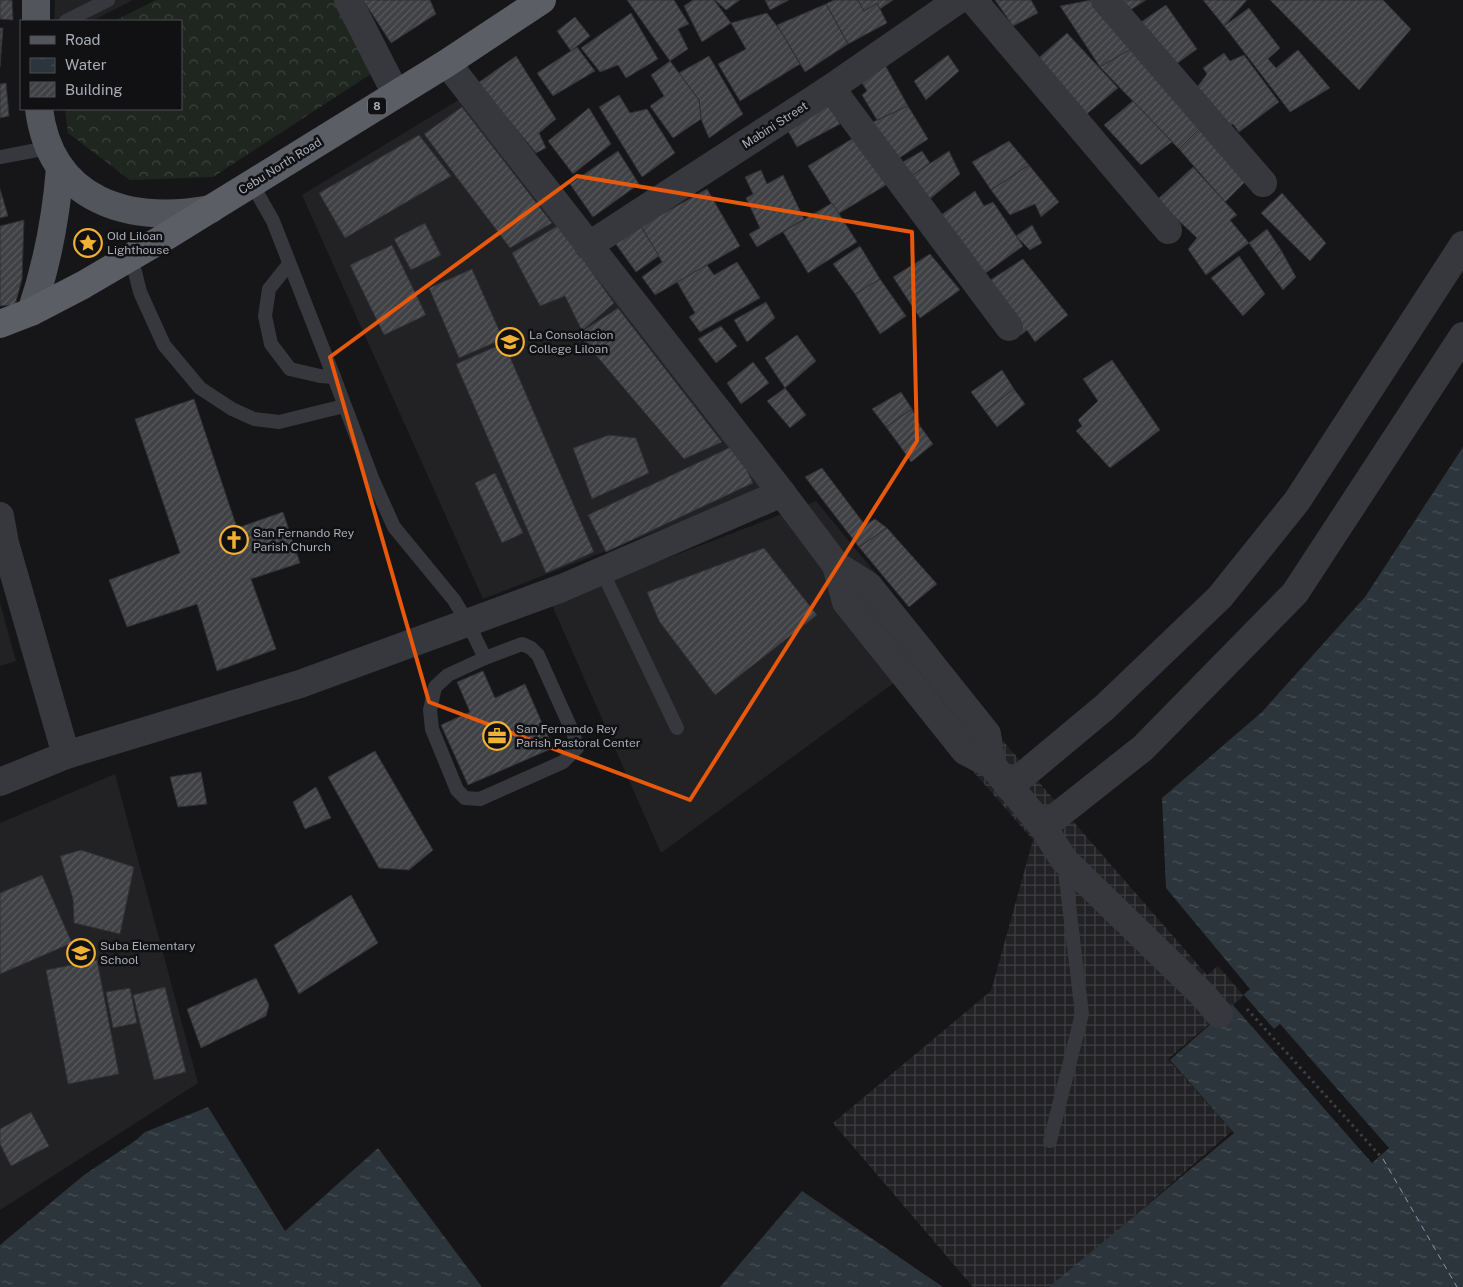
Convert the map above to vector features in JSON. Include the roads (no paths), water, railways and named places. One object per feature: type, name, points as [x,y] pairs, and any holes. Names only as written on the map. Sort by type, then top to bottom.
[{"type":"highway","name":"Cebu North Road","points":[[211,209],[446,63],[542,0]]},
{"type":"highway","points":[[0,324],[30,312],[83,285],[211,209]]},
{"type":"main road","points":[[36,0],[36,20]]},
{"type":"main road","points":[[30,312],[43,276],[52,238],[54,158],[39,110]]},
{"type":"main road","name":"Cebu North Road","points":[[54,158],[72,180],[90,194],[124,210],[138,213],[164,214],[211,209]]},
{"type":"street","points":[[348,0],[396,94]]},
{"type":"street","name":"Mabini Street","points":[[588,246],[832,88],[958,0]]},
{"type":"street","points":[[973,0],[1168,230]]},
{"type":"street","points":[[1104,0],[1263,183]]},
{"type":"street","points":[[446,63],[782,493],[836,565],[868,585],[987,734],[992,765],[1043,827],[1064,860],[1204,996],[1219,1014]]},
{"type":"street","points":[[832,88],[1009,327]]},
{"type":"street","points":[[1009,787],[1106,707],[1220,597],[1298,501],[1463,245]]},
{"type":"street","points":[[1043,827],[1143,748],[1295,593],[1463,336]]},
{"type":"street","points":[[0,782],[66,755],[300,684],[468,623],[562,588],[782,493]]},
{"type":"street","points":[[0,516],[5,543],[66,755]]},
{"type":"lane","points":[[68,20],[108,0]]},
{"type":"lane","points":[[0,157],[54,158]]},
{"type":"lane","points":[[252,184],[273,221],[372,478],[394,527],[454,600],[468,623],[485,658]]},
{"type":"lane","points":[[131,256],[140,292],[164,344],[200,388],[232,409],[254,419],[279,422],[344,406]]},
{"type":"lane","points":[[289,264],[269,289],[265,316],[271,344],[290,369],[320,376],[334,377]]},
{"type":"lane","points":[[602,571],[678,728]]},
{"type":"lane","points":[[522,644],[531,648],[538,655],[574,735],[577,748],[563,762],[480,799],[465,798],[458,790],[432,729],[430,710],[435,687],[448,675],[485,658],[522,644]]},
{"type":"lane","points":[[1050,1141],[1082,1014],[1064,860]]},
{"type":"water","points":[[1463,447],[1463,1287],[1049,1287],[1234,1133],[1170,1060],[1250,989],[1166,888],[1162,798],[1262,712],[1365,597]]},
{"type":"water","points":[[208,1107],[285,1231],[378,1148],[482,1287],[0,1287],[0,1245],[84,1175],[135,1141],[145,1132]]},
{"type":"water","points":[[802,1191],[943,1287],[720,1287]]},
{"type":"place","name":"Old Liloan Lighthouse","points":[[88,243]]},
{"type":"place","name":"La Consolacion College Liloan","points":[[510,342]]},
{"type":"place","name":"San Fernando Rey Parish Church","points":[[234,540]]},
{"type":"place","name":"San Fernando Rey Parish Pastoral Center","points":[[497,736]]},
{"type":"place","name":"Suba Elementary School","points":[[81,953]]}]
